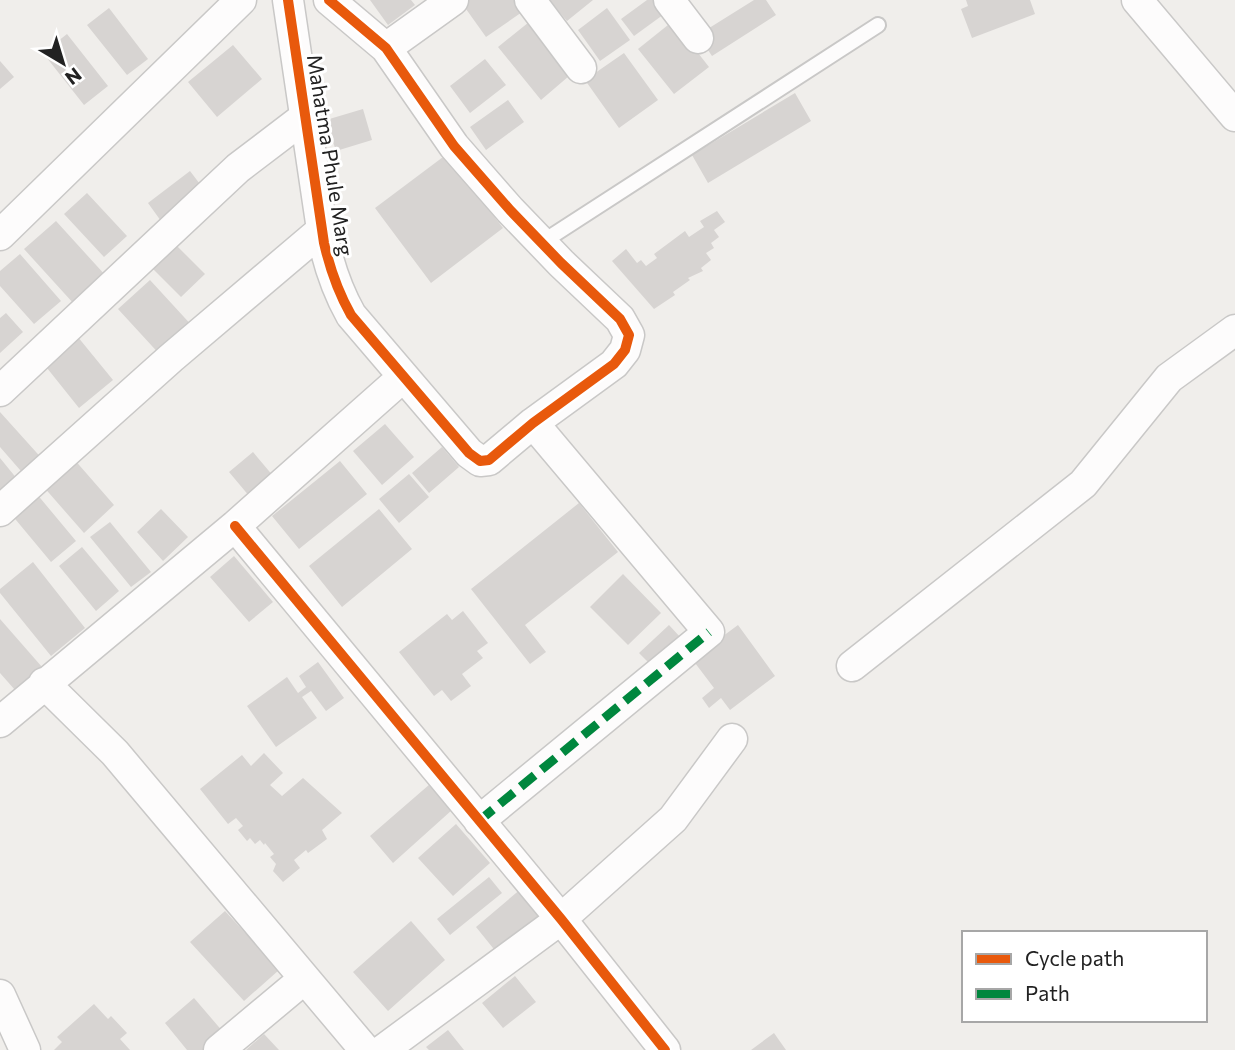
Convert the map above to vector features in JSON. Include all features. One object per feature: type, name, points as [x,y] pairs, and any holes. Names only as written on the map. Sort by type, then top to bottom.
[{"type":"street","points":[[0,235],[241,0]]},
{"type":"street","name":"Mahatma Phule Marg","points":[[288,0],[322,230],[330,269],[340,296],[351,315],[469,453],[480,461],[489,460],[533,423]]},
{"type":"street","points":[[329,0],[386,48],[454,146],[541,243],[620,318],[629,335],[625,350],[614,364],[533,423],[709,632],[479,821]]},
{"type":"street","points":[[386,48],[453,0]]},
{"type":"street","points":[[530,0],[581,68]]},
{"type":"street","points":[[669,0],[698,38]]},
{"type":"street","points":[[1137,0],[1235,116]]},
{"type":"street","points":[[0,391],[238,168],[305,117]]},
{"type":"street","points":[[0,511],[171,358],[322,230]]},
{"type":"street","points":[[852,666],[1083,485],[1169,378],[1235,330]]},
{"type":"street","points":[[0,722],[235,526],[403,377]]},
{"type":"street","points":[[235,526],[561,919],[665,1050]]},
{"type":"street","points":[[44,683],[115,753],[365,1050]]},
{"type":"street","points":[[383,1050],[561,919],[673,819],[732,739]]},
{"type":"street","points":[[219,1050],[304,979]]},
{"type":"street","points":[[0,995],[25,1050]]},
{"type":"lane","points":[[541,243],[878,25]]},
{"type":"building","points":[[370,0],[411,0],[415,5],[388,25]]},
{"type":"building","points":[[518,0],[525,10],[486,37],[461,2]]},
{"type":"building","points":[[549,0],[593,0],[567,21]]},
{"type":"building","points":[[647,0],[658,0],[667,12],[634,36],[621,19]]},
{"type":"building","points":[[754,0],[766,0],[776,15],[712,56],[698,35]]},
{"type":"building","points":[[966,0],[1030,0],[1035,14],[972,38],[961,9],[968,6]]},
{"type":"building","points":[[109,8],[148,59],[127,75],[87,25]]},
{"type":"building","points":[[607,8],[630,40],[600,61],[578,30]]},
{"type":"building","points":[[534,18],[576,70],[541,100],[498,47]]},
{"type":"building","points":[[673,21],[709,67],[674,94],[638,49]]},
{"type":"building","points":[[67,34],[108,86],[84,105],[43,53]]},
{"type":"building","points":[[233,45],[262,79],[217,117],[188,82]]},
{"type":"building","points":[[624,53],[658,100],[619,128],[585,80]]},
{"type":"building","points":[[485,59],[506,85],[470,113],[450,86]]},
{"type":"building","points":[[0,61],[14,77],[0,89]]},
{"type":"building","points":[[795,93],[811,121],[708,183],[692,155]]},
{"type":"building","points":[[508,100],[524,122],[486,150],[470,127]]},
{"type":"building","points":[[363,109],[372,140],[336,151],[326,120]]},
{"type":"building","points":[[447,154],[503,228],[431,283],[375,208]]},
{"type":"building","points":[[190,171],[209,196],[166,228],[148,203]]},
{"type":"building","points":[[87,193],[127,236],[104,257],[64,214]]},
{"type":"building","points":[[717,211],[725,222],[714,230],[719,237],[711,243],[714,248],[706,253],[711,260],[701,268],[703,271],[688,278],[690,280],[673,292],[675,295],[654,309],[612,261],[626,249],[637,263],[641,260],[646,266],[657,258],[654,254],[685,231],[689,237],[704,227],[700,221]]},
{"type":"building","points":[[56,221],[106,276],[74,304],[24,249]]},
{"type":"building","points":[[173,242],[205,274],[181,297],[149,265]]},
{"type":"building","points":[[20,254],[61,301],[34,324],[0,286],[0,271]]},
{"type":"building","points":[[150,280],[195,329],[163,358],[118,309]]},
{"type":"building","points":[[6,313],[23,332],[0,353],[0,318]]},
{"type":"building","points":[[73,331],[113,380],[79,408],[39,358]]},
{"type":"building","points":[[0,412],[45,462],[27,478],[0,447]]},
{"type":"building","points":[[385,424],[414,457],[382,485],[353,451]]},
{"type":"building","points":[[442,447],[459,467],[429,493],[412,473]]},
{"type":"building","points":[[253,452],[274,477],[250,497],[229,472]]},
{"type":"building","points":[[0,458],[22,485],[0,499]]},
{"type":"building","points":[[73,458],[114,505],[84,533],[42,485]]},
{"type":"building","points":[[340,461],[367,494],[299,549],[272,516]]},
{"type":"building","points":[[409,474],[429,497],[399,523],[379,499]]},
{"type":"building","points":[[36,493],[76,541],[51,562],[11,514]]},
{"type":"building","points":[[579,503],[618,552],[525,625],[546,652],[530,664],[471,589]]},
{"type":"building","points":[[161,509],[188,537],[163,561],[137,532]]},
{"type":"building","points":[[379,509],[412,549],[342,607],[309,566]]},
{"type":"building","points":[[110,522],[151,572],[131,587],[90,537]]},
{"type":"building","points":[[82,547],[119,591],[96,611],[59,566]]},
{"type":"building","points":[[234,556],[273,602],[249,622],[210,577]]},
{"type":"building","points":[[33,562],[85,628],[51,656],[0,593],[0,589]]},
{"type":"building","points":[[623,574],[661,613],[628,645],[590,607]]},
{"type":"building","points":[[463,611],[488,643],[477,651],[483,658],[462,674],[471,686],[451,701],[442,690],[434,696],[399,652],[447,614],[452,620]]},
{"type":"building","points":[[0,619],[42,667],[15,690],[0,673]]},
{"type":"building","points":[[669,625],[681,638],[652,666],[639,653]]},
{"type":"building","points":[[738,625],[775,676],[730,710],[721,698],[709,708],[702,698],[714,688],[692,659]]},
{"type":"building","points":[[318,662],[344,698],[326,711],[311,691],[302,697],[317,718],[276,747],[247,706],[287,677],[298,693],[306,687],[299,676]]},
{"type":"building","points":[[264,753],[283,773],[270,785],[282,796],[303,778],[342,813],[322,830],[327,839],[294,860],[300,868],[283,882],[273,871],[276,864],[270,857],[274,854],[265,843],[264,845],[260,840],[255,844],[250,838],[247,841],[238,830],[243,826],[236,818],[228,824],[200,789],[242,755],[251,766]]},
{"type":"building","points":[[430,784],[452,810],[393,863],[370,836]]},
{"type":"building","points":[[456,824],[490,863],[453,896],[418,858]]},
{"type":"building","points":[[489,877],[502,893],[450,935],[437,919]]},
{"type":"building","points":[[522,888],[544,915],[497,953],[476,927]]},
{"type":"building","points":[[225,911],[279,970],[244,1001],[190,942]]},
{"type":"building","points":[[411,921],[445,960],[388,1011],[353,972]]},
{"type":"building","points":[[515,976],[536,1002],[503,1028],[482,1003]]},
{"type":"building","points":[[194,998],[224,1033],[204,1050],[187,1050],[165,1023]]},
{"type":"building","points":[[94,1004],[108,1019],[111,1016],[127,1033],[120,1039],[130,1050],[54,1050],[62,1042],[57,1037]]},
{"type":"building","points":[[448,1030],[464,1050],[429,1050],[426,1047]]},
{"type":"building","points":[[774,1033],[786,1050],[751,1050]]},
{"type":"building","points":[[264,1034],[279,1050],[246,1050]]},
{"type":"marked path","points":[[479,821],[709,632]]},
{"type":"cycle path","points":[[288,0],[324,243],[342,298],[351,315],[469,453],[480,461],[489,460],[533,423],[614,364],[625,350],[629,335],[620,319],[510,210],[454,146],[386,48],[329,0]]},
{"type":"cycle path","points":[[235,526],[561,919],[665,1050]]}]
